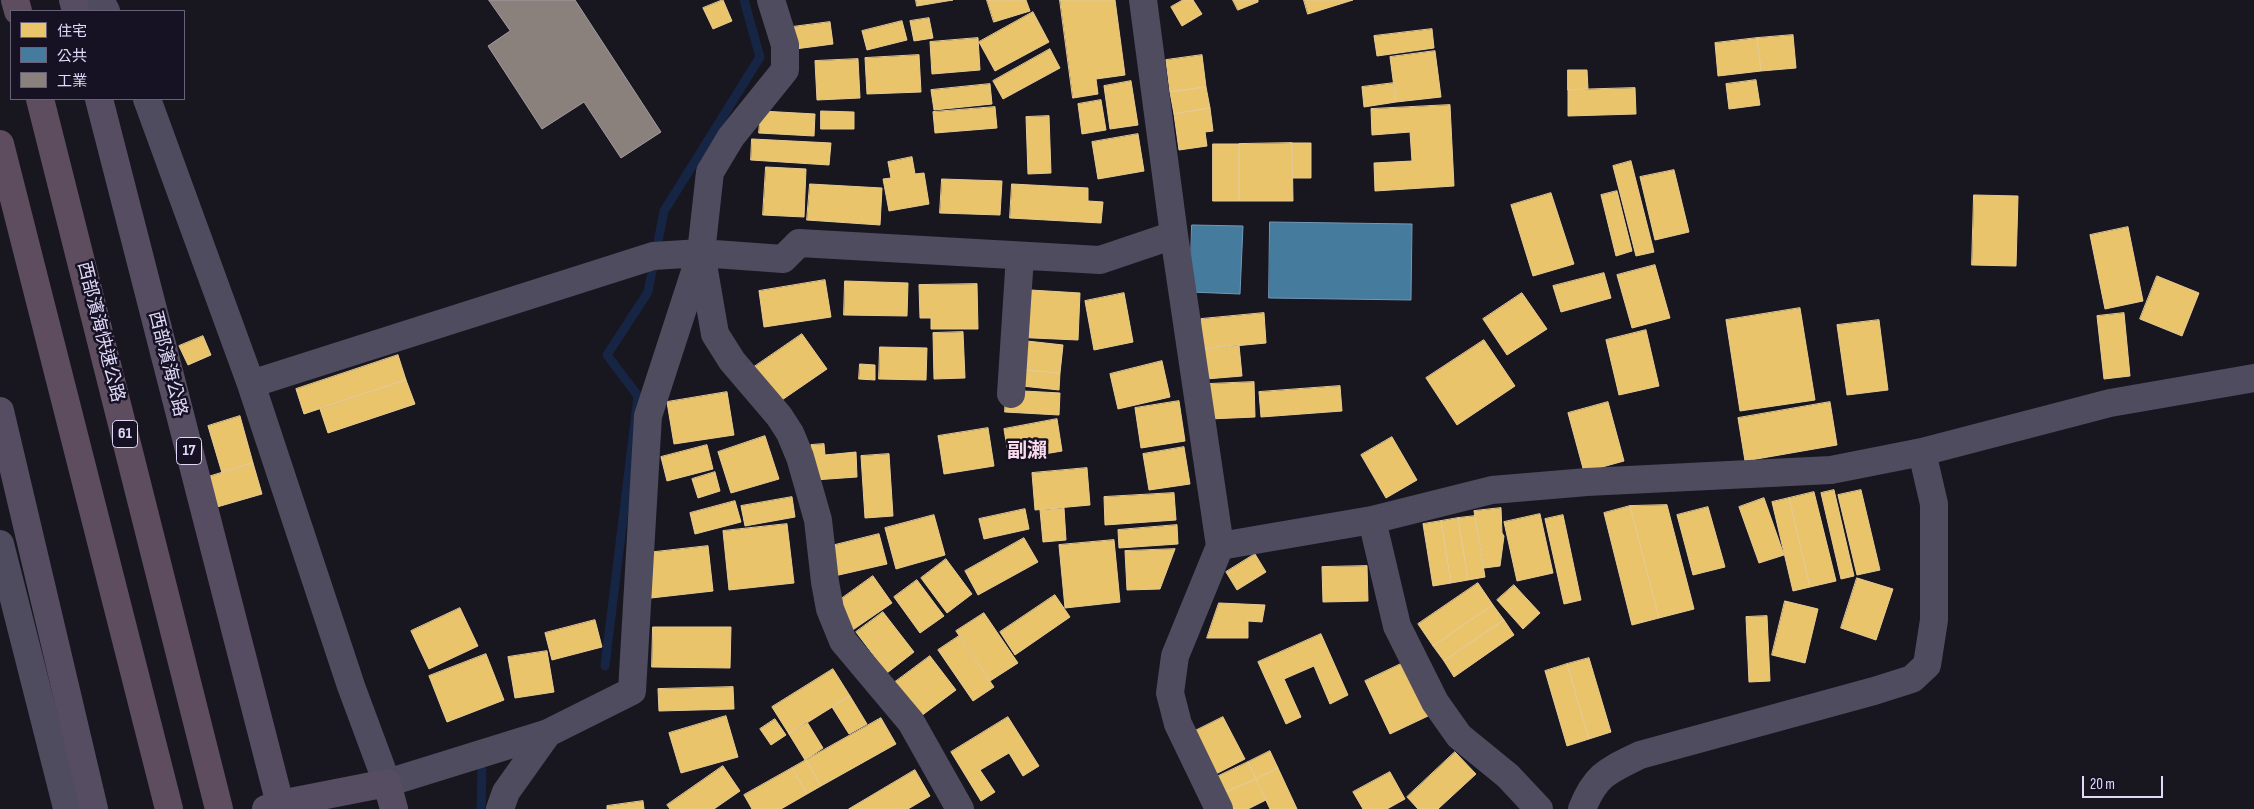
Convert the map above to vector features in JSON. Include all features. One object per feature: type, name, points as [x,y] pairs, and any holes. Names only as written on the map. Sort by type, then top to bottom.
[{"type":"highway","name":"西部濱海快速公路","points":[[40,100],[219,809]]},
{"type":"highway","points":[[0,144],[166,796]]},
{"type":"main road","name":"西部濱海公路","points":[[99,100],[276,807],[390,796]]},
{"type":"main road","points":[[0,411],[94,809]]},
{"type":"street","points":[[148,100],[252,384],[351,686],[390,796],[548,733],[632,691],[648,416],[701,253],[710,172],[731,137],[785,70],[785,45],[771,0]]},
{"type":"street","points":[[1143,0],[1174,235],[1220,546],[1175,656],[1170,693],[1178,724],[1219,809]]},
{"type":"street","points":[[252,384],[653,256],[701,253],[783,259],[799,243],[1100,260],[1174,235]]},
{"type":"street","points":[[701,253],[715,334],[732,361],[779,416],[790,433],[800,457],[818,520],[830,609],[843,641],[911,722],[960,809]]},
{"type":"street","points":[[1011,394],[1020,256]]},
{"type":"street","points":[[1220,546],[1372,520],[1492,490],[1587,482],[1831,470],[1922,452],[2110,403],[2254,378]]},
{"type":"street","points":[[1582,809],[1588,793],[1605,772],[1640,756],[1912,679],[1927,665],[1934,620],[1934,504],[1922,452]]},
{"type":"street","points":[[1372,520],[1397,626],[1435,702],[1459,736],[1508,776],[1539,809]]},
{"type":"street","points":[[0,544],[66,804],[69,809]]},
{"type":"street","points":[[500,809],[506,792],[548,733]]},
{"type":"building: 住宅","points":[[723,0],[732,21],[713,29],[703,8]]},
{"type":"building: 住宅","points":[[916,0],[953,0],[917,6]]},
{"type":"building: 住宅","points":[[987,0],[1026,0],[1030,11],[994,22]]},
{"type":"building: 住宅","points":[[1060,0],[1115,0],[1125,75],[1096,79],[1098,94],[1073,98]]},
{"type":"building: 住宅","points":[[1183,0],[1193,0],[1202,14],[1182,26],[1171,7]]},
{"type":"building: 住宅","points":[[1233,0],[1258,0],[1258,2],[1238,10]]},
{"type":"building: 住宅","points":[[1304,0],[1353,0],[1308,14]]},
{"type":"building: 住宅","points":[[1033,12],[1049,42],[995,71],[979,42]]},
{"type":"building: 住宅","points":[[929,18],[933,38],[914,41],[910,21]]},
{"type":"building: 住宅","points":[[902,21],[907,40],[867,50],[862,31]]},
{"type":"building: 住宅","points":[[830,22],[833,44],[795,49],[792,27]]},
{"type":"building: 住宅","points":[[1432,29],[1434,48],[1377,56],[1374,36]]},
{"type":"building: 住宅","points":[[1793,35],[1796,68],[1761,71],[1757,38]]},
{"type":"building: 住宅","points":[[978,38],[980,70],[932,74],[930,42]]},
{"type":"building: 住宅","points":[[1757,38],[1761,71],[1718,76],[1715,43]]},
{"type":"building: 住宅","points":[[1050,49],[1060,68],[1003,99],[993,81]]},
{"type":"building: 住宅","points":[[1435,51],[1441,97],[1396,102],[1390,57]]},
{"type":"building: 住宅","points":[[919,55],[921,92],[867,94],[865,58]]},
{"type":"building: 住宅","points":[[1202,55],[1206,87],[1170,92],[1166,60]]},
{"type":"building: 住宅","points":[[858,59],[860,98],[817,100],[815,61]]},
{"type":"building: 住宅","points":[[1568,70],[1587,70],[1588,89],[1568,90]]},
{"type":"building: 住宅","points":[[1756,80],[1760,105],[1729,109],[1726,84]]},
{"type":"building: 住宅","points":[[1131,81],[1138,125],[1110,129],[1104,86]]},
{"type":"building: 住宅","points":[[1394,83],[1396,102],[1364,107],[1362,87]]},
{"type":"building: 住宅","points":[[990,84],[992,104],[934,110],[931,90]]},
{"type":"building: 住宅","points":[[1206,87],[1210,108],[1174,114],[1170,92]]},
{"type":"building: 住宅","points":[[1635,88],[1636,114],[1568,116],[1568,90]]},
{"type":"building: 住宅","points":[[1101,100],[1106,130],[1082,134],[1078,104]]},
{"type":"building: 住宅","points":[[1450,105],[1454,186],[1375,191],[1374,163],[1412,161],[1410,132],[1372,135],[1371,109]]},
{"type":"building: 住宅","points":[[995,107],[997,128],[935,133],[933,112]]},
{"type":"building: 住宅","points":[[1210,108],[1213,131],[1205,132],[1207,146],[1179,150],[1174,114]]},
{"type":"building: 住宅","points":[[761,111],[815,114],[814,136],[759,133]]},
{"type":"building: 住宅","points":[[821,111],[854,112],[854,129],[821,129]]},
{"type":"building: 住宅","points":[[1049,116],[1051,173],[1028,174],[1026,117]]},
{"type":"building: 住宅","points":[[1138,134],[1144,171],[1098,179],[1092,142]]},
{"type":"building: 住宅","points":[[752,139],[831,143],[829,165],[751,160]]},
{"type":"building: 住宅","points":[[1292,143],[1311,143],[1311,178],[1293,178]]},
{"type":"building: 住宅","points":[[1292,143],[1293,201],[1239,201],[1239,144]]},
{"type":"building: 住宅","points":[[1213,144],[1239,144],[1239,201],[1213,201]]},
{"type":"building: 住宅","points":[[912,157],[915,174],[924,173],[929,204],[889,211],[883,179],[891,178],[888,162]]},
{"type":"building: 住宅","points":[[1631,161],[1654,252],[1636,256],[1613,166]]},
{"type":"building: 住宅","points":[[766,167],[806,169],[804,217],[763,215]]},
{"type":"building: 住宅","points":[[1674,170],[1689,232],[1655,240],[1640,177]]},
{"type":"building: 住宅","points":[[942,179],[1002,181],[1000,215],[940,213]]},
{"type":"building: 住宅","points":[[810,184],[882,188],[880,225],[807,220]]},
{"type":"building: 住宅","points":[[1012,184],[1088,188],[1088,201],[1103,202],[1101,223],[1010,218]]},
{"type":"building: 住宅","points":[[1617,191],[1632,251],[1616,256],[1601,195]]},
{"type":"building: 住宅","points":[[1551,193],[1574,264],[1533,276],[1511,205]]},
{"type":"building: 住宅","points":[[1974,195],[2018,196],[2016,266],[1972,265]]},
{"type":"building: 住宅","points":[[2128,227],[2143,301],[2105,309],[2090,235]]},
{"type":"building: 住宅","points":[[1655,265],[1670,318],[1632,328],[1617,275]]},
{"type":"building: 住宅","points":[[1604,273],[1611,298],[1561,312],[1553,286]]},
{"type":"building: 住宅","points":[[2157,276],[2199,293],[2182,336],[2140,319]]},
{"type":"building: 住宅","points":[[825,280],[831,317],[764,327],[759,291]]},
{"type":"building: 住宅","points":[[845,281],[908,283],[907,316],[844,315]]},
{"type":"building: 住宅","points":[[977,284],[978,329],[931,329],[931,318],[920,318],[919,285]]},
{"type":"building: 住宅","points":[[1014,289],[1080,293],[1078,340],[1011,337]]},
{"type":"building: 住宅","points":[[1124,293],[1133,342],[1094,350],[1085,301]]},
{"type":"building: 住宅","points":[[1522,293],[1547,329],[1507,355],[1483,319]]},
{"type":"building: 住宅","points":[[1800,308],[1815,400],[1740,411],[1726,320]]},
{"type":"building: 住宅","points":[[1264,313],[1266,343],[1203,349],[1201,319]]},
{"type":"building: 住宅","points":[[2124,313],[2130,376],[2104,379],[2097,316]]},
{"type":"building: 住宅","points":[[1879,320],[1888,390],[1847,395],[1837,325]]},
{"type":"building: 住宅","points":[[1646,330],[1659,386],[1619,395],[1606,340]]},
{"type":"building: 住宅","points":[[963,332],[965,378],[934,379],[933,333]]},
{"type":"building: 住宅","points":[[802,334],[827,369],[779,402],[754,367]]},
{"type":"building: 住宅","points":[[203,336],[211,355],[188,365],[179,346]]},
{"type":"building: 住宅","points":[[1018,340],[1063,345],[1060,373],[1023,370]]},
{"type":"building: 住宅","points":[[1484,340],[1515,386],[1457,425],[1426,378]]},
{"type":"building: 住宅","points":[[1239,345],[1242,376],[1206,379],[1203,349]]},
{"type":"building: 住宅","points":[[880,347],[927,348],[926,380],[879,379]]},
{"type":"building: 住宅","points":[[398,355],[406,380],[304,414],[296,389]]},
{"type":"building: 住宅","points":[[1162,361],[1170,397],[1118,409],[1110,374]]},
{"type":"building: 住宅","points":[[860,364],[875,365],[875,380],[859,379]]},
{"type":"building: 住宅","points":[[1023,370],[1060,373],[1059,390],[1022,386]]},
{"type":"building: 住宅","points":[[406,380],[415,404],[328,433],[320,409]]},
{"type":"building: 住宅","points":[[1254,382],[1255,417],[1209,419],[1208,384]]},
{"type":"building: 住宅","points":[[1340,386],[1342,411],[1261,417],[1259,392]]},
{"type":"building: 住宅","points":[[1006,390],[1060,393],[1059,415],[1005,412]]},
{"type":"building: 住宅","points":[[727,392],[734,435],[674,444],[667,402]]},
{"type":"building: 住宅","points":[[1179,401],[1185,441],[1141,448],[1135,408]]},
{"type":"building: 住宅","points":[[1608,402],[1624,461],[1584,472],[1568,413]]},
{"type":"building: 住宅","points":[[1830,402],[1837,445],[1745,461],[1738,418]]},
{"type":"building: 住宅","points":[[240,416],[253,463],[222,473],[208,426]]},
{"type":"building: 住宅","points":[[1057,419],[1062,451],[1009,460],[1004,429]]},
{"type":"building: 住宅","points":[[988,428],[994,466],[944,474],[938,436]]},
{"type":"building: 住宅","points":[[765,436],[779,479],[731,493],[718,452]]},
{"type":"building: 住宅","points":[[1392,437],[1417,480],[1386,498],[1361,455]]},
{"type":"building: 住宅","points":[[824,444],[825,455],[856,452],[857,477],[814,480],[811,445]]},
{"type":"building: 住宅","points":[[707,445],[713,469],[667,481],[661,457]]},
{"type":"building: 住宅","points":[[1184,447],[1190,484],[1149,490],[1143,454]]},
{"type":"building: 住宅","points":[[889,454],[893,516],[865,518],[861,456]]},
{"type":"building: 住宅","points":[[253,463],[262,494],[217,507],[208,477]]},
{"type":"building: 住宅","points":[[1087,468],[1090,505],[1035,510],[1032,473]]},
{"type":"building: 住宅","points":[[715,472],[720,491],[698,498],[692,479]]},
{"type":"building: 住宅","points":[[1834,490],[1854,576],[1841,579],[1821,493]]},
{"type":"building: 住宅","points":[[1861,490],[1880,570],[1857,575],[1838,495]]},
{"type":"building: 住宅","points":[[1814,492],[1836,581],[1810,587],[1789,498]]},
{"type":"building: 住宅","points":[[1174,493],[1176,520],[1105,525],[1104,497]]},
{"type":"building: 住宅","points":[[792,497],[795,517],[745,526],[741,506]]},
{"type":"building: 住宅","points":[[1764,498],[1784,555],[1759,563],[1739,507]]},
{"type":"building: 住宅","points":[[1789,498],[1810,587],[1793,591],[1772,502]]},
{"type":"building: 住宅","points":[[735,501],[741,522],[695,534],[690,513]]},
{"type":"building: 住宅","points":[[1667,505],[1694,609],[1659,618],[1630,506]]},
{"type":"building: 住宅","points":[[1630,506],[1659,618],[1632,625],[1604,513]]},
{"type":"building: 住宅","points":[[1708,507],[1725,567],[1693,575],[1677,515]]},
{"type":"building: 住宅","points":[[1064,508],[1066,540],[1043,542],[1040,510]]},
{"type":"building: 住宅","points":[[1501,508],[1502,533],[1504,536],[1500,566],[1484,568],[1474,511]]},
{"type":"building: 住宅","points":[[1025,509],[1029,529],[984,539],[979,519]]},
{"type":"building: 住宅","points":[[1540,514],[1553,573],[1517,581],[1504,522]]},
{"type":"building: 住宅","points":[[934,515],[945,555],[896,569],[885,528]]},
{"type":"building: 住宅","points":[[1563,515],[1581,600],[1564,604],[1545,519]]},
{"type":"building: 住宅","points":[[1475,516],[1485,577],[1468,580],[1458,518]]},
{"type":"building: 住宅","points":[[1458,518],[1468,580],[1451,583],[1441,521]]},
{"type":"building: 住宅","points":[[1441,521],[1451,583],[1433,586],[1423,524]]},
{"type":"building: 住宅","points":[[787,524],[794,583],[729,590],[723,531]]},
{"type":"building: 住宅","points":[[1177,525],[1178,544],[1119,548],[1118,530]]},
{"type":"building: 住宅","points":[[879,534],[887,564],[830,577],[823,548]]},
{"type":"building: 住宅","points":[[1024,538],[1038,562],[978,595],[965,571]]},
{"type":"building: 住宅","points":[[1114,540],[1120,602],[1065,608],[1059,545]]},
{"type":"building: 住宅","points":[[708,546],[713,591],[651,598],[646,553]]},
{"type":"building: 住宅","points":[[1175,549],[1160,589],[1127,590],[1125,551]]},
{"type":"building: 住宅","points":[[1255,554],[1266,572],[1237,590],[1226,572]]},
{"type":"building: 住宅","points":[[946,559],[972,594],[947,613],[921,578]]},
{"type":"building: 住宅","points":[[1367,566],[1368,601],[1323,602],[1322,567]]},
{"type":"building: 住宅","points":[[873,576],[892,603],[841,638],[823,612]]},
{"type":"building: 住宅","points":[[1857,578],[1893,589],[1876,640],[1841,628]]},
{"type":"building: 住宅","points":[[917,580],[944,616],[920,633],[894,597]]},
{"type":"building: 住宅","points":[[1478,583],[1493,605],[1433,646],[1418,624]]},
{"type":"building: 住宅","points":[[1514,585],[1540,613],[1523,629],[1497,600]]},
{"type":"building: 住宅","points":[[1055,595],[1070,617],[1015,655],[1000,632]]},
{"type":"building: 住宅","points":[[1785,601],[1818,609],[1805,663],[1772,655]]},
{"type":"building: 住宅","points":[[1219,603],[1265,605],[1262,622],[1248,621],[1248,638],[1207,638]]},
{"type":"building: 住宅","points":[[1493,605],[1504,620],[1444,661],[1433,646]]},
{"type":"building: 住宅","points":[[460,608],[478,646],[429,669],[411,631]]},
{"type":"building: 住宅","points":[[883,612],[914,652],[887,673],[856,632]]},
{"type":"building: 住宅","points":[[984,613],[1018,663],[990,681],[956,631]]},
{"type":"building: 住宅","points":[[1767,616],[1770,681],[1749,682],[1746,617]]},
{"type":"building: 住宅","points":[[595,620],[602,647],[552,660],[545,633]]},
{"type":"building: 住宅","points":[[1504,620],[1514,635],[1454,677],[1444,661]]},
{"type":"building: 住宅","points":[[653,627],[731,627],[730,668],[652,667]]},
{"type":"building: 住宅","points":[[1321,634],[1348,695],[1330,704],[1314,666],[1284,679],[1301,717],[1286,724],[1258,662]]},
{"type":"building: 住宅","points":[[959,636],[994,687],[973,701],[938,650]]},
{"type":"building: 住宅","points":[[547,651],[554,692],[515,698],[508,657]]},
{"type":"building: 住宅","points":[[486,654],[504,700],[447,722],[429,676]]},
{"type":"building: 住宅","points":[[930,656],[956,690],[913,722],[887,688]]},
{"type":"building: 住宅","points":[[1589,658],[1611,732],[1589,739],[1567,664]]},
{"type":"building: 住宅","points":[[1403,663],[1428,716],[1390,734],[1365,681]]},
{"type":"building: 住宅","points":[[1567,664],[1589,739],[1567,746],[1545,671]]},
{"type":"building: 住宅","points":[[833,669],[850,696],[789,734],[772,707]]},
{"type":"building: 住宅","points":[[733,687],[734,709],[659,711],[658,689]]},
{"type":"building: 住宅","points":[[850,696],[867,724],[849,734],[832,707]]},
{"type":"building: 住宅","points":[[726,716],[738,757],[681,773],[669,733]]},
{"type":"building: 住宅","points":[[1008,717],[1039,766],[1023,776],[1009,753],[980,770],[995,792],[981,801],[951,752]]},
{"type":"building: 住宅","points":[[1223,717],[1245,759],[1210,777],[1189,734]]},
{"type":"building: 住宅","points":[[881,718],[896,744],[821,786],[806,760]]},
{"type":"building: 住宅","points":[[775,719],[786,735],[771,745],[760,729]]},
{"type":"building: 住宅","points":[[807,722],[823,748],[805,760],[789,734]]},
{"type":"building: 住宅","points":[[1270,751],[1278,768],[1256,779],[1248,762]]},
{"type":"building: 住宅","points":[[1455,752],[1476,774],[1438,809],[1418,809],[1407,797]]},
{"type":"building: 住宅","points":[[806,760],[821,786],[807,794],[792,768]]},
{"type":"building: 住宅","points":[[1248,762],[1256,779],[1217,796],[1210,780]]},
{"type":"building: 住宅","points":[[723,766],[740,791],[714,809],[670,809],[667,805]]},
{"type":"building: 住宅","points":[[792,768],[807,794],[781,809],[752,809],[744,795]]},
{"type":"building: 住宅","points":[[1278,768],[1297,809],[1270,809],[1256,779]]},
{"type":"building: 住宅","points":[[915,770],[930,796],[908,809],[849,809]]},
{"type":"building: 住宅","points":[[1390,772],[1405,799],[1387,809],[1363,809],[1353,792]]},
{"type":"building: 住宅","points":[[1256,779],[1266,800],[1248,809],[1223,809],[1217,796]]},
{"type":"building: 住宅","points":[[643,801],[644,809],[607,809],[607,806]]},
{"type":"building: 公共","points":[[1270,222],[1412,224],[1411,300],[1269,298]]},
{"type":"building: 公共","points":[[1192,225],[1243,226],[1240,294],[1190,292]]},
{"type":"building: 工業","points":[[489,0],[575,0],[661,132],[621,158],[584,102],[542,129],[488,46],[510,31]]},
{"type":"waterway","points":[[605,666],[638,396],[607,355],[648,292],[664,211],[760,57],[744,0]]},
{"type":"waterway","points":[[481,809],[482,770]]},
{"type":"district","name":"副瀨","points":[[1027,452]]}]
